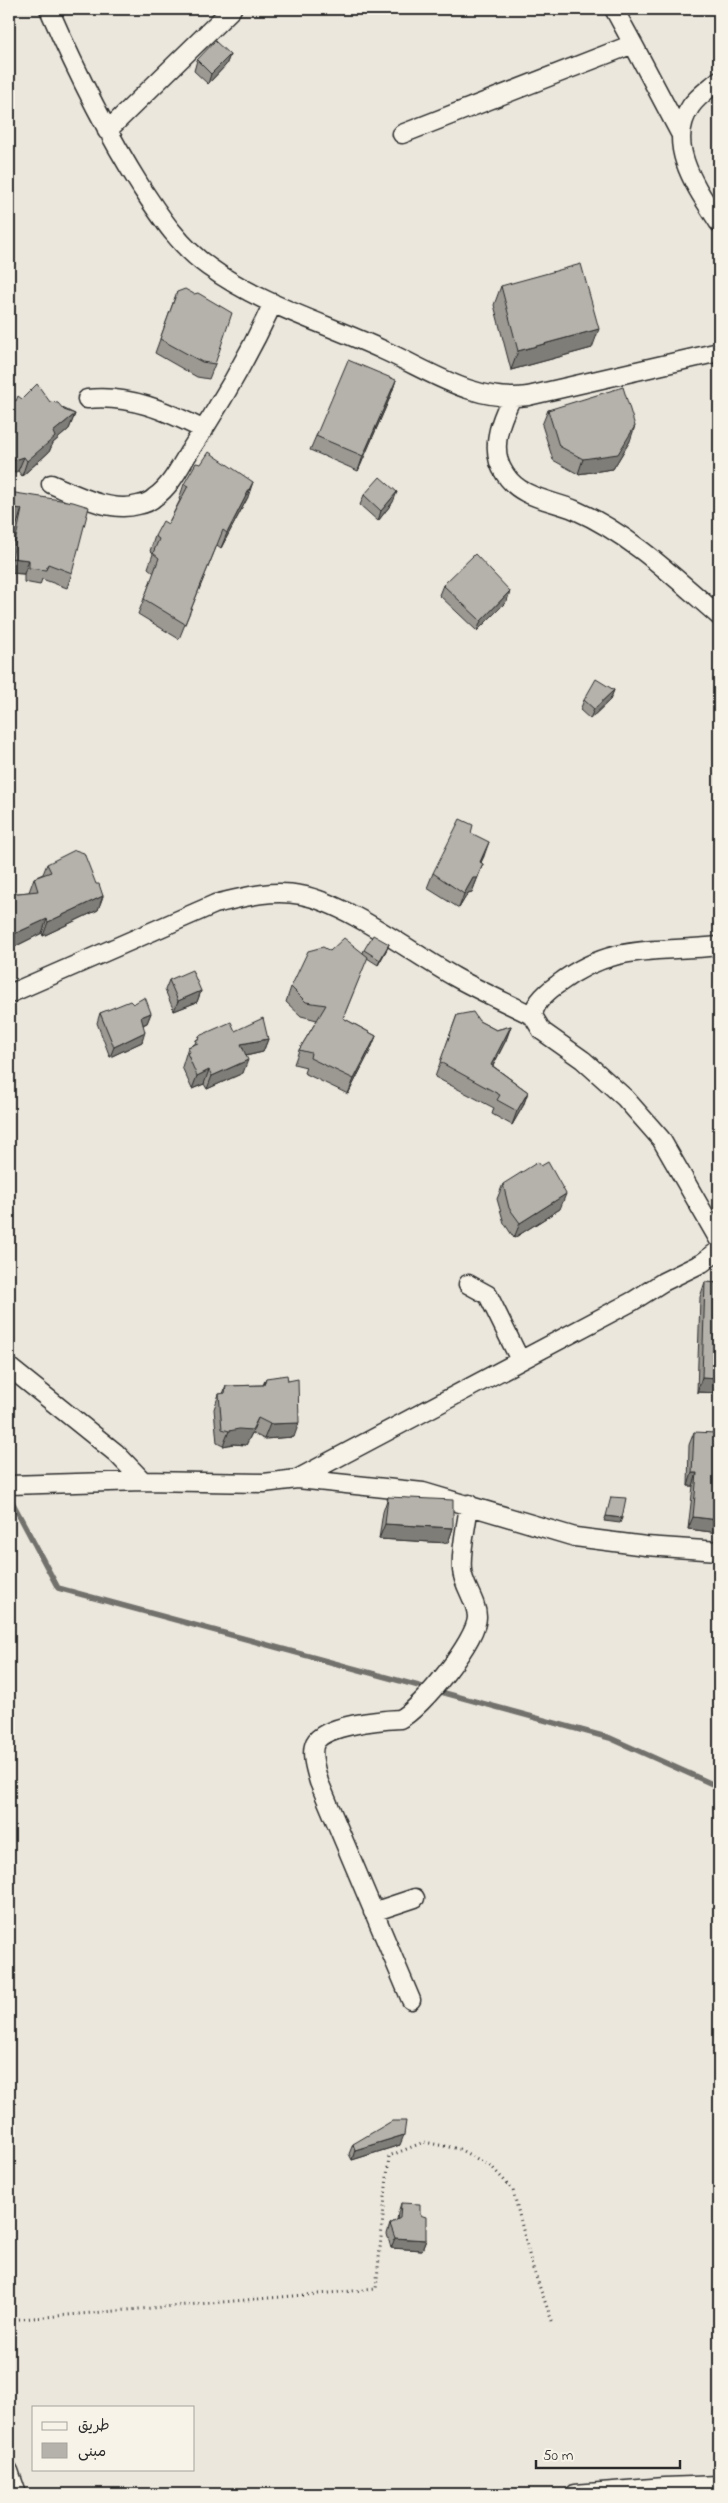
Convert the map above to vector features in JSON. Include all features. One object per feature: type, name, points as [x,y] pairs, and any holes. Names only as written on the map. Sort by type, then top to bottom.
[{"type":"street","points":[[49,9],[107,131],[157,212],[192,254],[224,278],[273,303],[383,350],[471,391],[512,398],[620,376],[719,352]]},
{"type":"street","points":[[107,131],[232,9]]},
{"type":"street","points":[[614,9],[681,135]]},
{"type":"street","points":[[402,134],[633,44]]},
{"type":"street","points":[[719,80],[691,106],[684,120],[681,135],[682,154],[685,164],[719,223]]},
{"type":"street","points":[[51,484],[103,504],[123,507],[148,502],[166,486],[204,430],[250,352],[273,303]]},
{"type":"street","points":[[87,399],[105,397],[165,410],[204,430]]},
{"type":"street","points":[[512,398],[504,412],[497,448],[501,467],[510,482],[535,497],[576,510],[635,546],[719,616]]},
{"type":"street","points":[[9,994],[216,904],[244,896],[286,894],[315,898],[338,909],[456,978],[533,1016],[542,1031],[582,1060],[625,1098],[660,1140],[719,1240]]},
{"type":"street","points":[[533,1016],[535,1008],[553,987],[594,962],[636,950],[719,946]]},
{"type":"street","points":[[297,1479],[685,1273],[719,1250]]},
{"type":"street","points":[[468,1284],[488,1295],[520,1360]]},
{"type":"street","points":[[9,1367],[116,1454],[143,1481]]},
{"type":"street","points":[[9,1485],[143,1481],[214,1484],[264,1483],[297,1479],[356,1483],[423,1492],[470,1504],[575,1536],[646,1546],[719,1551]]},
{"type":"street","points":[[410,2000],[319,1782],[314,1759],[314,1746],[319,1738],[347,1725],[400,1719],[407,1716],[432,1690],[466,1646],[475,1630],[478,1614],[462,1570],[470,1504]]},
{"type":"street","points":[[373,1912],[415,1898]]},
{"type":"street","points":[[9,2471],[17,2494]]},
{"type":"street","points":[[574,2494],[665,2487],[719,2486]]},
{"type":"path","points":[[9,2320],[376,2289],[389,2156],[424,2142],[459,2150],[492,2167],[513,2190],[532,2266],[552,2321]]},
{"type":"building","points":[[215,41],[230,55],[211,74],[197,60]]},
{"type":"building","points":[[581,264],[599,329],[518,351],[501,286]]},
{"type":"building","points":[[185,289],[194,294],[198,293],[232,313],[215,364],[202,362],[160,339],[177,292]]},
{"type":"building","points":[[348,360],[396,380],[363,456],[316,436]]},
{"type":"building","points":[[37,384],[50,402],[58,403],[64,410],[75,414],[53,432],[55,437],[27,461],[24,457],[9,462],[9,399],[11,397],[16,401],[18,396],[22,399]]},
{"type":"building","points":[[623,387],[635,426],[618,454],[583,459],[559,446],[548,410]]},
{"type":"building","points":[[209,452],[253,482],[227,533],[223,530],[185,624],[144,599],[159,558],[153,553],[159,539],[155,536],[163,521],[168,524],[188,486],[184,484],[196,463],[201,464]]},
{"type":"building","points":[[380,477],[397,492],[381,511],[364,495]]},
{"type":"building","points":[[9,492],[73,502],[89,507],[72,573],[48,564],[46,570],[29,568],[29,560],[12,558],[22,509],[9,507]]},
{"type":"building","points":[[475,554],[510,591],[481,621],[443,585]]},
{"type":"building","points":[[596,679],[614,690],[594,709],[584,700]]},
{"type":"building","points":[[460,819],[473,825],[471,833],[489,842],[480,862],[483,864],[477,878],[473,878],[464,894],[433,873]]},
{"type":"building","points":[[75,850],[84,853],[96,884],[99,884],[103,896],[48,922],[47,919],[14,934],[15,938],[9,940],[9,894],[38,891],[34,878],[51,872],[47,864]]},
{"type":"building","points":[[373,935],[389,944],[380,960],[364,950]]},
{"type":"building","points":[[344,938],[368,957],[343,1018],[376,1036],[354,1079],[310,1058],[311,1053],[299,1050],[326,1005],[306,1002],[291,987],[308,951],[323,947],[330,951]]},
{"type":"building","points":[[192,970],[201,991],[178,1001],[169,980]]},
{"type":"building","points":[[145,997],[151,1013],[141,1017],[145,1032],[114,1047],[100,1013],[130,1001],[133,1004]]},
{"type":"building","points":[[473,1012],[479,1021],[496,1030],[511,1026],[491,1065],[528,1092],[517,1111],[497,1100],[500,1095],[440,1062],[457,1015]]},
{"type":"building","points":[[263,1018],[268,1039],[241,1044],[248,1060],[212,1076],[209,1070],[197,1076],[187,1053],[190,1052],[188,1047],[198,1043],[196,1040],[200,1038],[199,1036],[231,1022],[235,1031]]},
{"type":"building","points":[[538,1162],[541,1166],[548,1162],[566,1194],[520,1223],[509,1208],[503,1184]]},
{"type":"building","points":[[705,1282],[719,1283],[719,1378],[702,1377]]},
{"type":"building","points":[[287,1375],[288,1381],[298,1379],[299,1423],[270,1424],[258,1418],[252,1430],[239,1429],[229,1431],[222,1429],[219,1394],[225,1393],[226,1386],[264,1385],[266,1378]]},
{"type":"building","points":[[694,1432],[716,1433],[715,1441],[719,1441],[719,1520],[693,1517],[697,1473],[692,1473]]},
{"type":"building","points":[[388,1497],[453,1500],[453,1528],[385,1524]]},
{"type":"building","points":[[611,1497],[626,1498],[622,1518],[606,1516]]},
{"type":"building","points":[[392,2121],[406,2121],[404,2135],[355,2150],[353,2144]]},
{"type":"building","points":[[401,2203],[420,2204],[420,2215],[426,2217],[426,2240],[395,2238],[390,2224],[400,2218]]},
{"type":"waterway","points":[[9,1496],[58,1588],[610,1738],[719,1787]]}]
